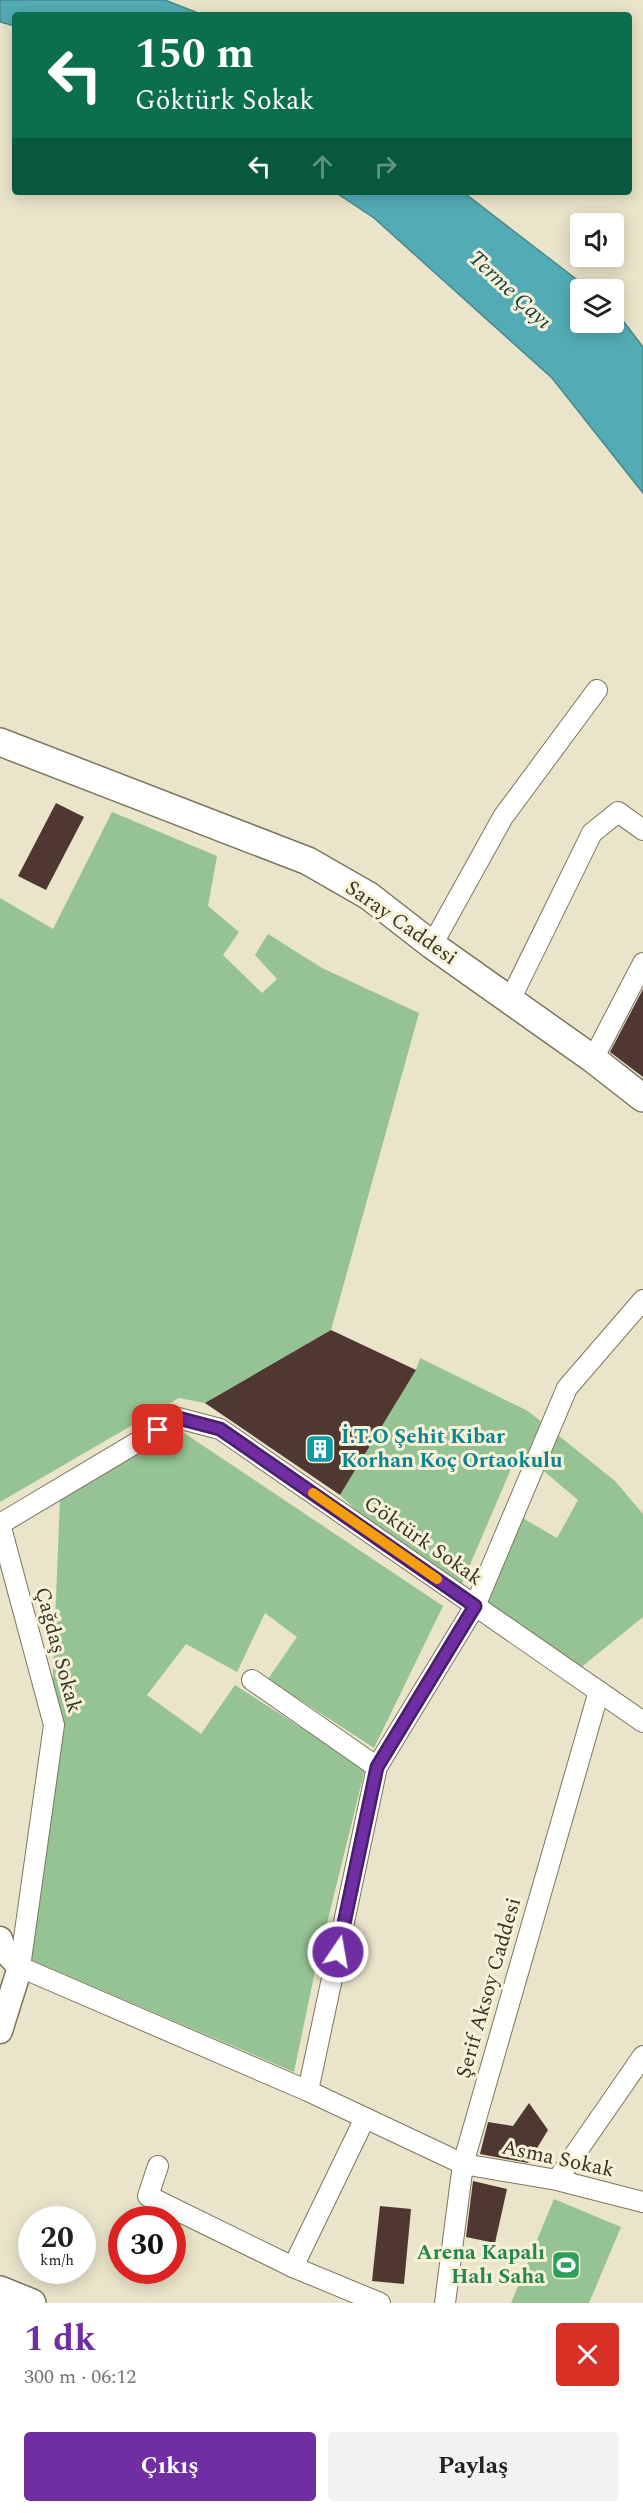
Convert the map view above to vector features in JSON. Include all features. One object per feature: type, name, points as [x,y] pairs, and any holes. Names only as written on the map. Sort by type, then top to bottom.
[{"type":"main road","name":"Saray Caddesi","points":[[0,742],[308,861],[369,896],[432,945],[593,1059],[643,1098]]},
{"type":"main road","points":[[0,2290],[32,2303]]},
{"type":"street","points":[[432,945],[503,817],[597,690]]},
{"type":"street","points":[[510,1000],[592,833],[618,812],[643,830]]},
{"type":"street","points":[[593,1059],[643,963]]},
{"type":"street","points":[[308,2091],[377,1767],[475,1606],[567,1388],[643,1300]]},
{"type":"street","name":"Göktürk Sokak","points":[[0,1524],[178,1418],[220,1429],[643,1722]]},
{"type":"street","name":"Çağdaş Sokak","points":[[0,1524],[54,1725],[6,1952]]},
{"type":"street","points":[[252,1680],[377,1767]]},
{"type":"street","name":"Şerif Aksoy Caddesi","points":[[445,2303],[463,2164],[599,1691]]},
{"type":"street","points":[[0,2031],[6,1952]]},
{"type":"street","name":"Asma Sokak","points":[[6,1952],[463,2164],[557,2180],[643,2202]]},
{"type":"street","points":[[557,2180],[643,2056]]},
{"type":"street","points":[[293,2267],[365,2118]]},
{"type":"street","points":[[158,2166],[148,2196],[293,2267],[380,2303]]},
{"type":"green space","points":[[112,812],[217,856],[208,906],[239,932],[223,955],[262,993],[277,979],[255,955],[268,934],[322,968],[419,1013],[331,1330],[205,1403],[179,1398],[0,1502],[0,898],[53,929]]},
{"type":"green space","points":[[420,1358],[528,1411],[615,1481],[643,1514],[643,1617],[579,1669],[479,1595],[514,1513],[557,1538],[578,1500],[519,1450],[461,1586],[372,1525],[340,1495],[416,1370]]},
{"type":"green space","points":[[172,1425],[443,1606],[374,1748],[268,1679],[297,1637],[265,1613],[237,1672],[186,1644],[147,1695],[201,1734],[235,1685],[365,1769],[314,1976],[294,2072],[19,1955],[51,1724],[60,1499]]},
{"type":"green space","name":"Arena Kapalı Halı Saha","points":[[554,2199],[621,2227],[589,2303],[511,2303]]},
{"type":"water","points":[[0,0],[165,0],[195,12],[12,12],[12,25],[0,22]]},
{"type":"water","name":"Terme Çayı","points":[[340,195],[467,195],[576,279],[570,279],[570,333],[624,333],[624,322],[643,347],[643,493],[552,378],[374,218]]},
{"type":"building","points":[[56,803],[84,817],[46,890],[18,876]]},
{"type":"building","points":[[643,989],[643,1077],[610,1052]]},
{"type":"building","name":"İ.T.O Şehit Kibar Korhan Koç Ortaokulu","points":[[331,1330],[416,1370],[340,1495],[205,1403]]},
{"type":"building","points":[[529,2103],[548,2130],[528,2163],[480,2154],[488,2122],[513,2126]]},
{"type":"building","points":[[473,2181],[507,2189],[495,2243],[466,2237]]},
{"type":"building","points":[[380,2206],[411,2209],[404,2284],[372,2281]]},
{"type":"slow traffic","points":[[313,1493],[437,1579]]},
{"type":"place","name":"İ.T.O Şehit Kibar Korhan Koç Ortaokulu","points":[[320,1449]]},
{"type":"place","name":"Arena Kapalı Halı Saha","points":[[566,2265]]},
{"type":"route","points":[[158,1430],[178,1418],[220,1429],[475,1606],[377,1767],[338,1952]]}]
